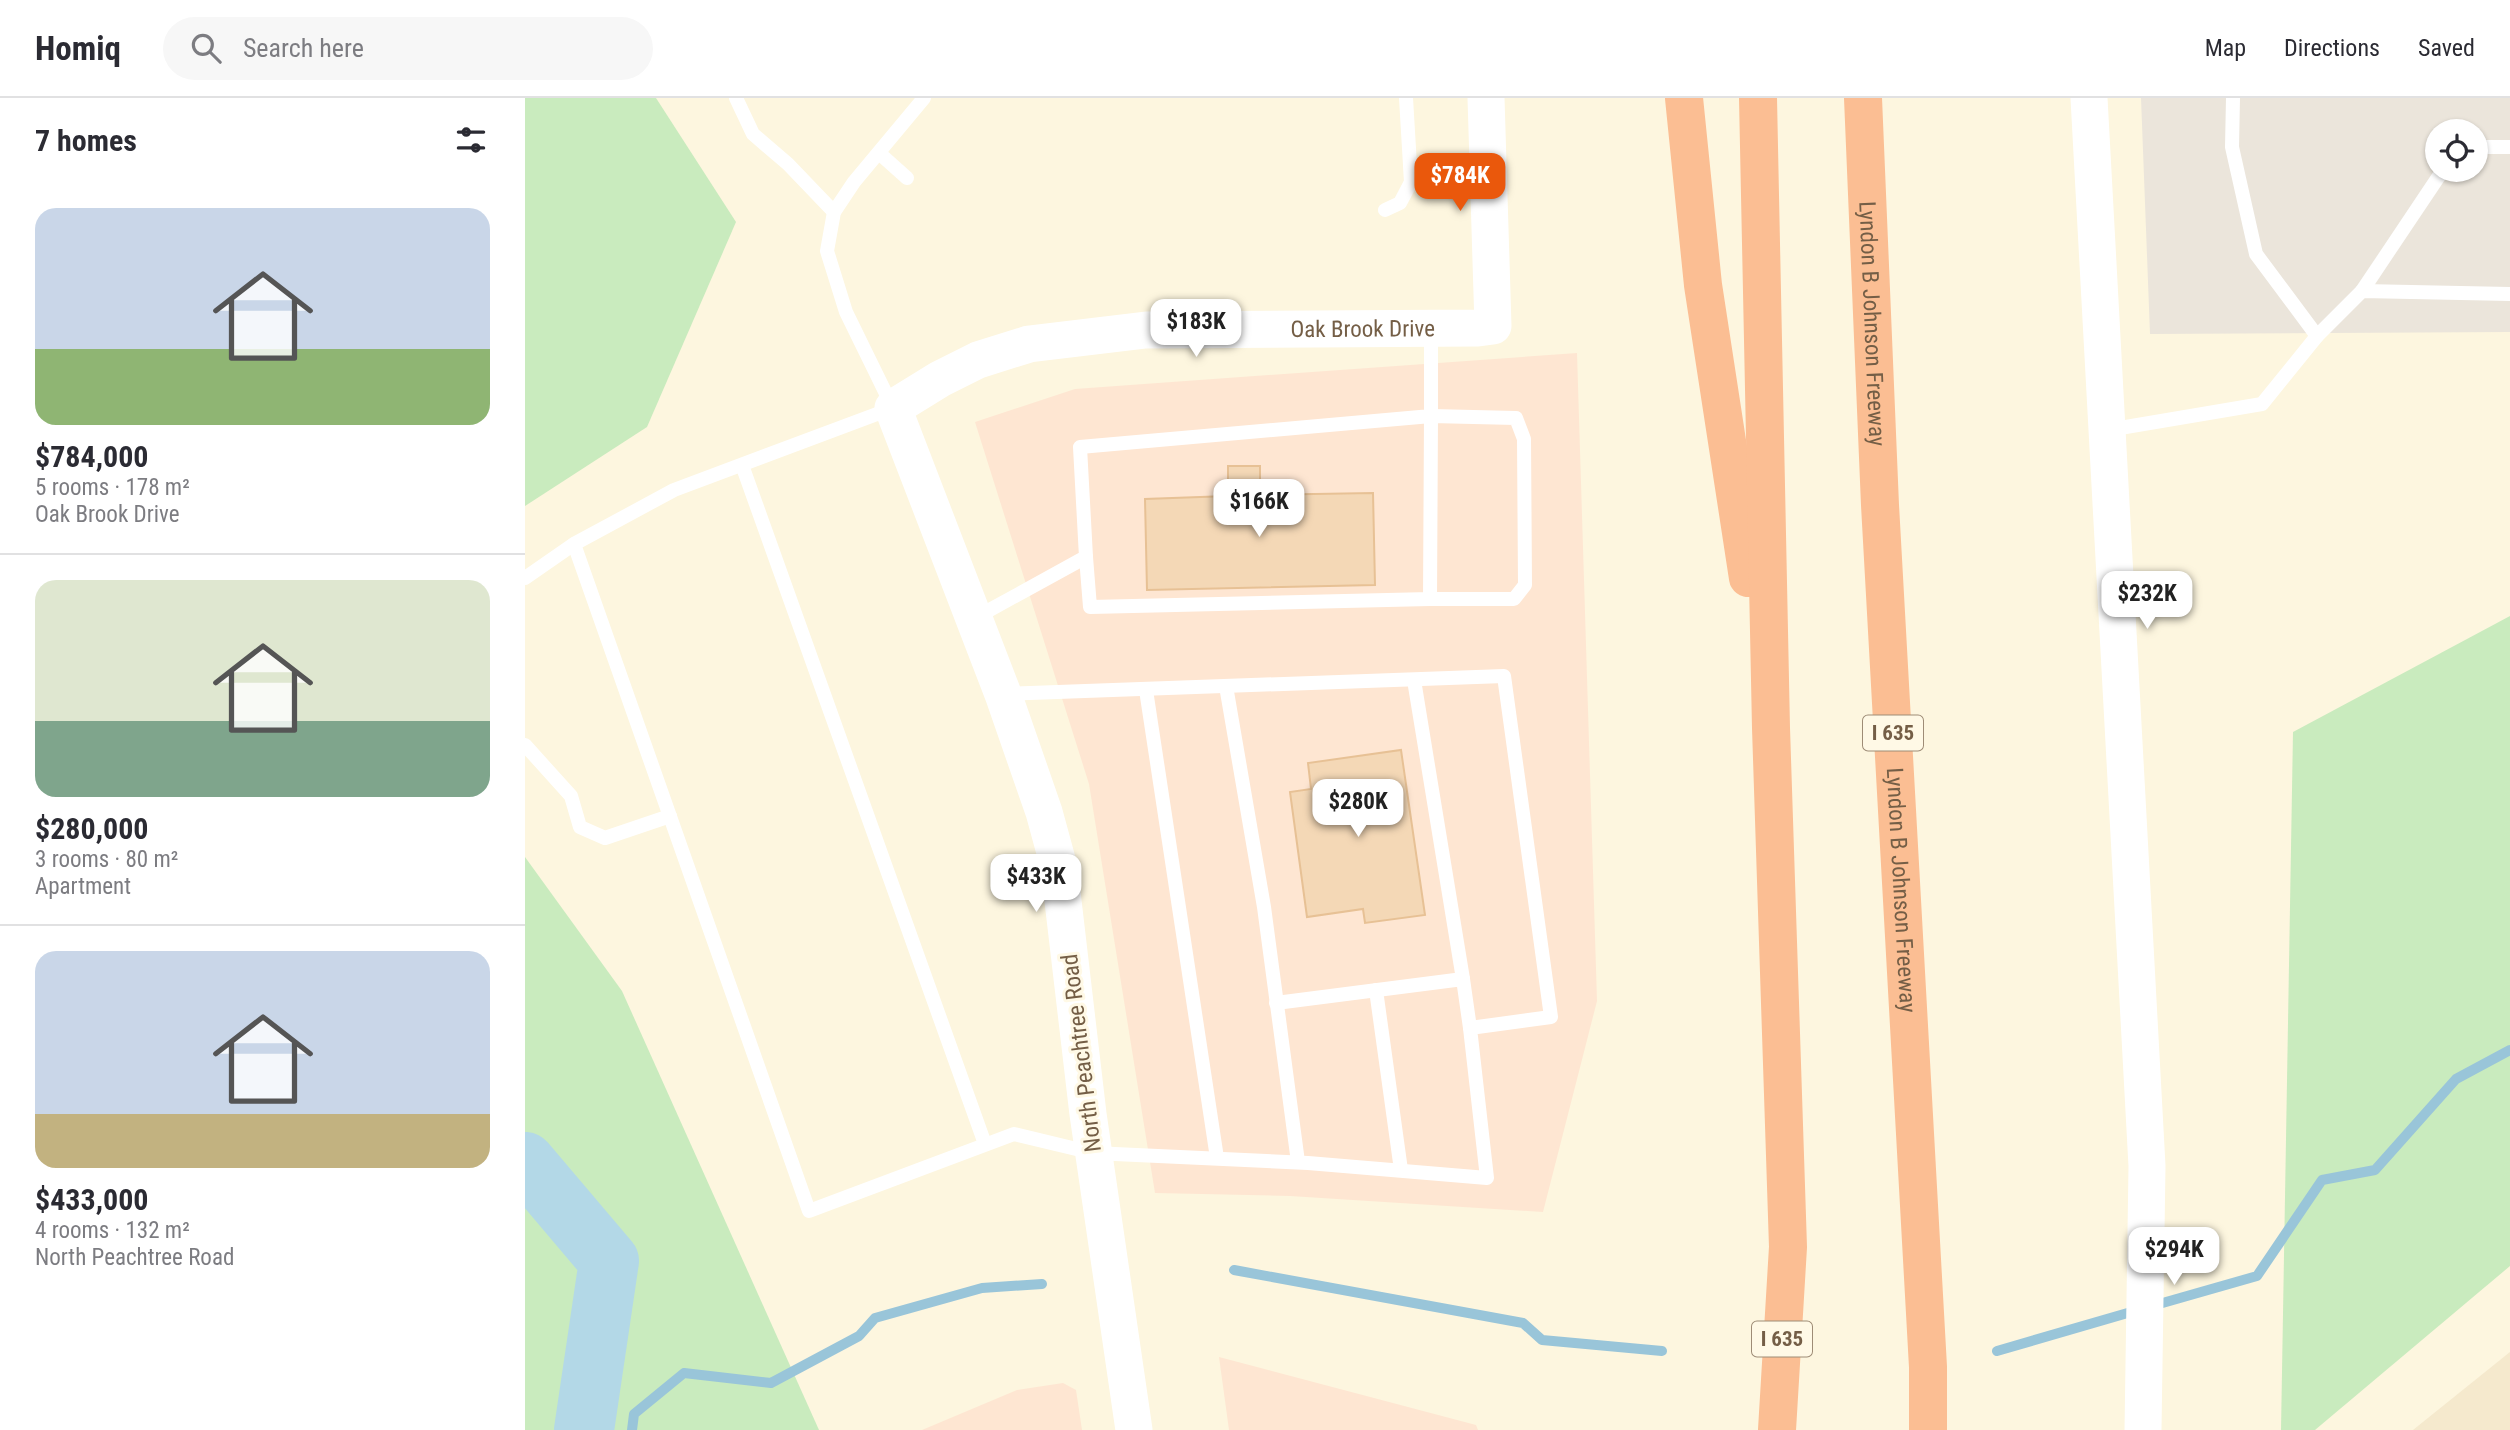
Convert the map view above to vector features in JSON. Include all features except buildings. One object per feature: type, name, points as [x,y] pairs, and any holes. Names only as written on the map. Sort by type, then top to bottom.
[{"type":"highway","points":[[1684,98],[1703,285],[1771,728]]},
{"type":"highway","name":"I 635","points":[[1758,98],[1771,728],[1788,1247],[1777,1430]]},
{"type":"highway","name":"Lyndon B Johnson Freeway","points":[[1863,98],[1880,505],[1927,1367],[1928,1430]]},
{"type":"highway","points":[[1759,1430],[1788,1247]]},
{"type":"highway","points":[[1927,1367],[1945,1430]]},
{"type":"street","name":"Oak Brook Drive","points":[[893,408],[969,365],[1029,344],[1146,330],[1493,326],[1486,98]]},
{"type":"street","points":[[2089,98],[2147,1166],[2143,1419]]},
{"type":"street","name":"North Peachtree Road","points":[[893,408],[1003,694],[1044,812],[1059,867],[1093,1153],[1134,1430]]},
{"type":"lane","points":[[736,98],[753,134],[788,164],[834,212]]},
{"type":"lane","points":[[525,578],[574,544],[674,490],[893,408],[846,312],[827,251],[834,212],[854,183],[924,98]]},
{"type":"lane","points":[[1385,211],[1399,203],[1411,182],[1406,98]]},
{"type":"lane","points":[[2233,98],[2232,147],[2256,254],[2317,336]]},
{"type":"lane","points":[[2488,147],[2510,147]]},
{"type":"lane","points":[[879,153],[907,178]]},
{"type":"lane","points":[[2107,430],[2262,404],[2317,336],[2362,290],[2435,182]]},
{"type":"lane","points":[[2362,290],[2510,294]]},
{"type":"lane","points":[[1430,599],[1431,328]]},
{"type":"lane","points":[[1431,416],[1516,418],[1524,439],[1525,585],[1514,599],[1090,607],[1086,557],[1080,447],[1431,416]]},
{"type":"lane","points":[[742,465],[985,1144]]},
{"type":"lane","points":[[574,544],[809,1211],[1014,1133],[1093,1153],[1299,1162],[1487,1178],[1463,979],[1414,680]]},
{"type":"lane","points":[[974,618],[1086,557]]},
{"type":"lane","points":[[1003,694],[1504,676],[1551,1017],[1469,1028]]},
{"type":"lane","points":[[1226,686],[1264,907],[1299,1162]]},
{"type":"lane","points":[[1146,690],[1217,1158]]},
{"type":"lane","points":[[525,745],[571,796],[580,827],[605,838],[670,816]]},
{"type":"lane","points":[[1276,1003],[1463,979]]},
{"type":"lane","points":[[1376,990],[1401,1170]]},
{"type":"shaded area","points":[[2141,98],[2510,98],[2510,332],[2150,334]]},
{"type":"shaded area","points":[[1577,353],[1597,1001],[1543,1212],[1290,1196],[1155,1193],[1089,784],[975,422],[1075,389]]},
{"type":"shaded area","points":[[2510,1352],[2510,1430],[2413,1430]]},
{"type":"shaded area","points":[[1219,1357],[1476,1425],[1478,1430],[1229,1430]]},
{"type":"shaded area","points":[[1063,1383],[1076,1390],[1082,1430],[922,1430],[1017,1390]]},
{"type":"green space","points":[[525,98],[656,98],[736,222],[647,427],[525,506]]},
{"type":"green space","points":[[2510,616],[2510,1266],[2315,1430],[2281,1430],[2293,732]]},
{"type":"green space","points":[[525,857],[622,991],[819,1430],[525,1430]]},
{"type":"waterway","points":[[2152,1306],[2257,1276],[2322,1180],[2375,1170],[2456,1079],[2510,1050]]},
{"type":"waterway","points":[[525,1162],[609,1261],[584,1430]]},
{"type":"waterway","points":[[1234,1270],[1523,1323],[1542,1340],[1662,1351]]},
{"type":"waterway","points":[[632,1430],[634,1414],[684,1373],[771,1383],[859,1336],[875,1318],[982,1288],[1042,1284]]},
{"type":"waterway","points":[[1997,1351],[2138,1310]]}]
